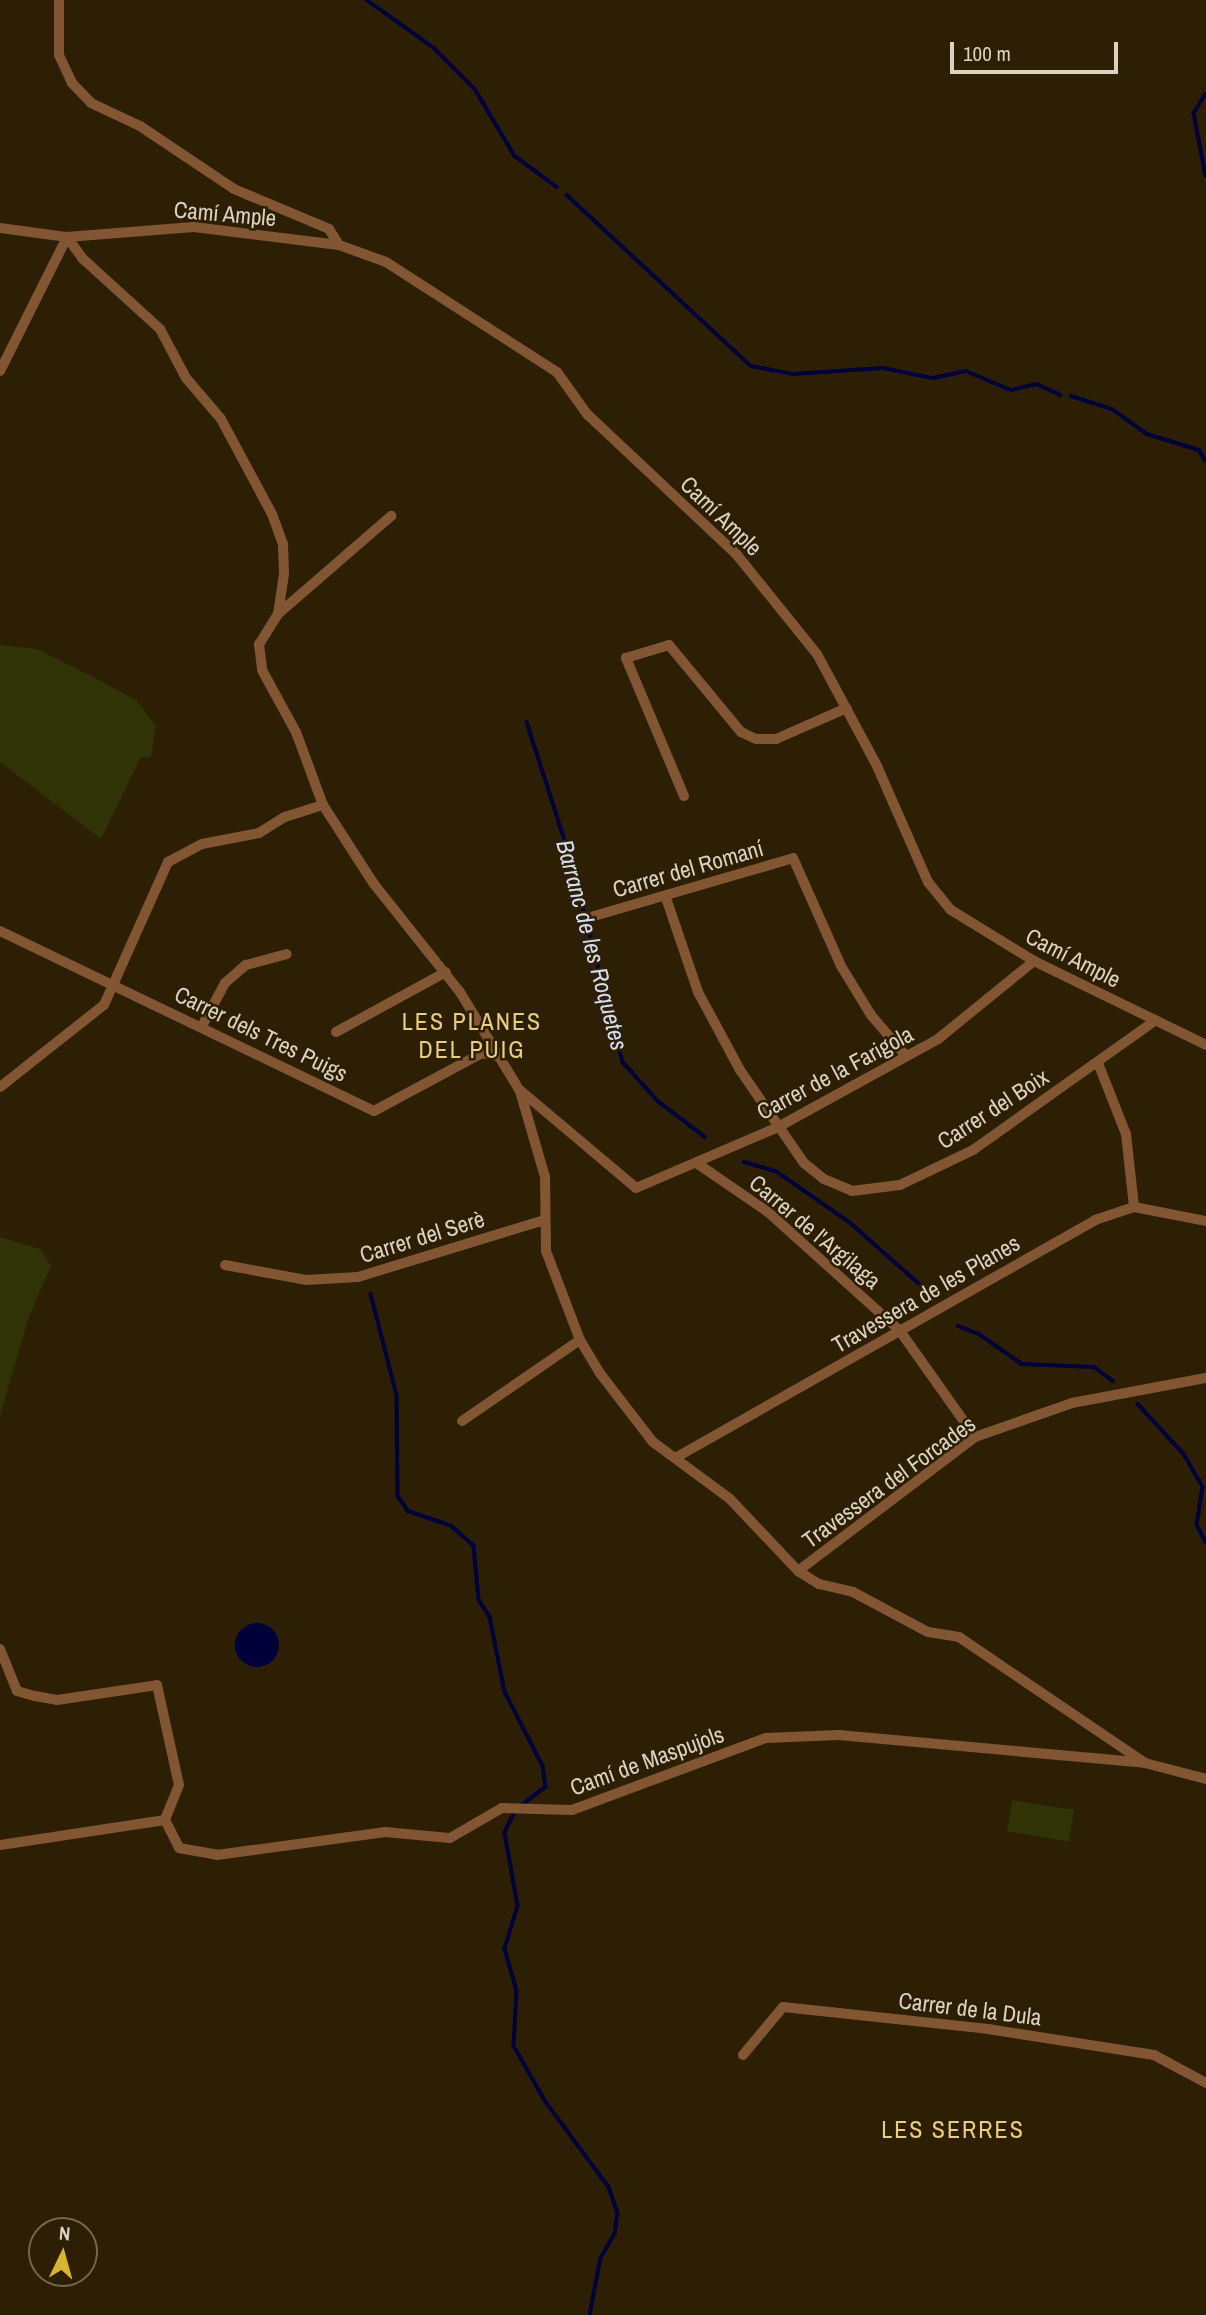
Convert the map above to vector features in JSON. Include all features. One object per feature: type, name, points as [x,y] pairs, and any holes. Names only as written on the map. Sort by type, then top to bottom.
[{"type":"street","points":[[59,0],[59,55],[72,83],[91,103],[140,126],[234,189],[329,229],[339,245]]},
{"type":"street","name":"Camí Ample","points":[[0,228],[67,237],[194,227],[339,245],[386,262],[557,372],[587,414],[737,555],[817,654],[847,708],[928,882],[951,910],[1034,961],[1206,1045]]},
{"type":"street","points":[[0,372],[67,237],[82,258],[160,329],[186,378],[221,419],[284,544],[278,614]]},
{"type":"street","points":[[391,516],[278,614],[260,644],[260,662],[296,732],[323,805],[374,884],[446,972],[503,1057],[520,1090],[545,1177],[546,1251],[579,1340],[631,1415],[675,1458],[730,1499],[798,1571],[819,1584],[853,1592],[928,1632],[960,1637],[1145,1763]]},
{"type":"street","points":[[684,796],[626,658],[670,645],[741,732],[776,739],[847,708]]},
{"type":"street","points":[[0,1087],[74,1032],[116,986],[168,862],[202,844],[259,833],[285,817],[323,805]]},
{"type":"street","name":"Carrer del Romaní","points":[[594,916],[666,898],[793,858],[841,966],[871,1015],[906,1056]]},
{"type":"street","name":"Carrer del Boix","points":[[666,898],[698,992],[778,1127],[824,1179],[852,1191],[877,1190],[973,1150],[1156,1020]]},
{"type":"street","name":"Carrer dels Tres Puigs","points":[[0,931],[374,1111],[482,1053],[503,1057]]},
{"type":"street","points":[[202,1026],[212,1000],[246,965],[287,954]]},
{"type":"street","name":"Carrer de la Farigola","points":[[520,1090],[636,1188],[698,1164],[778,1127],[938,1039],[1034,961]]},
{"type":"street","points":[[336,1032],[446,972]]},
{"type":"street","points":[[1098,1062],[1126,1134],[1134,1207]]},
{"type":"street","name":"Carrer de l'Argilaga","points":[[698,1164],[768,1212],[900,1331],[975,1437]]},
{"type":"street","name":"Travessera de les Planes","points":[[675,1458],[1095,1220],[1134,1207],[1206,1221]]},
{"type":"street","name":"Carrer del Serè","points":[[225,1265],[306,1280],[358,1277],[544,1220]]},
{"type":"street","points":[[462,1420],[579,1340]]},
{"type":"street","name":"Travessera del Forcades","points":[[798,1571],[975,1437],[1072,1403],[1206,1378]]},
{"type":"street","points":[[0,1649],[16,1691],[35,1696],[57,1700],[158,1685],[179,1785],[164,1820],[0,1845]]},
{"type":"street","name":"Camí de Maspujols","points":[[164,1820],[179,1848],[217,1855],[385,1832],[450,1838],[502,1808],[572,1810],[766,1738],[839,1735],[1145,1763],[1206,1779]]},
{"type":"street","name":"Carrer de la Dula","points":[[743,2055],[783,2007],[1154,2055],[1206,2083]]},
{"type":"green space","points":[[0,645],[37,649],[99,680],[136,700],[156,726],[151,757],[141,757],[101,839],[0,762]]},
{"type":"green space","points":[[0,1237],[40,1249],[51,1266],[29,1317],[0,1416]]},
{"type":"green space","points":[[1012,1800],[1074,1810],[1069,1841],[1007,1832]]},
{"type":"shaded area","points":[[257,1623],[273,1629],[279,1645],[273,1661],[257,1667],[241,1661],[235,1645],[241,1629]]},
{"type":"waterway","points":[[367,0],[434,48],[475,89],[515,156],[557,187]]},
{"type":"waterway","points":[[1206,94],[1194,113],[1206,176]]},
{"type":"waterway","points":[[567,195],[751,366],[793,374],[883,368],[933,378],[966,371],[1011,390],[1037,384],[1061,395]]},
{"type":"waterway","points":[[1071,396],[1112,409],[1147,434],[1199,450],[1206,461]]},
{"type":"waterway","name":"Barranc de les Roquetes","points":[[527,722],[570,856],[623,1062],[658,1101],[705,1137]]},
{"type":"waterway","name":"Barranc de les Roquetes","points":[[744,1162],[776,1171],[852,1224],[926,1290]]},
{"type":"waterway","points":[[371,1294],[397,1395],[398,1496],[408,1511],[452,1526],[474,1546],[479,1600],[490,1617],[505,1692],[543,1766],[546,1787],[522,1806]]},
{"type":"waterway","name":"Barranc de les Roquetes","points":[[958,1326],[979,1334],[1022,1364],[1094,1367],[1113,1381]]},
{"type":"waterway","name":"Barranc de les Roquetes","points":[[1138,1404],[1184,1454],[1203,1487],[1197,1525],[1206,1542]]},
{"type":"waterway","points":[[516,1810],[505,1833],[518,1906],[505,1949],[517,1991],[514,2046],[546,2102],[609,2187],[618,2213],[615,2234],[601,2258],[590,2315]]},
{"type":"district","name":"LES PLANES DEL PUIG","points":[[472,1036]]},
{"type":"district","name":"LES SERRES","points":[[953,2130]]}]
